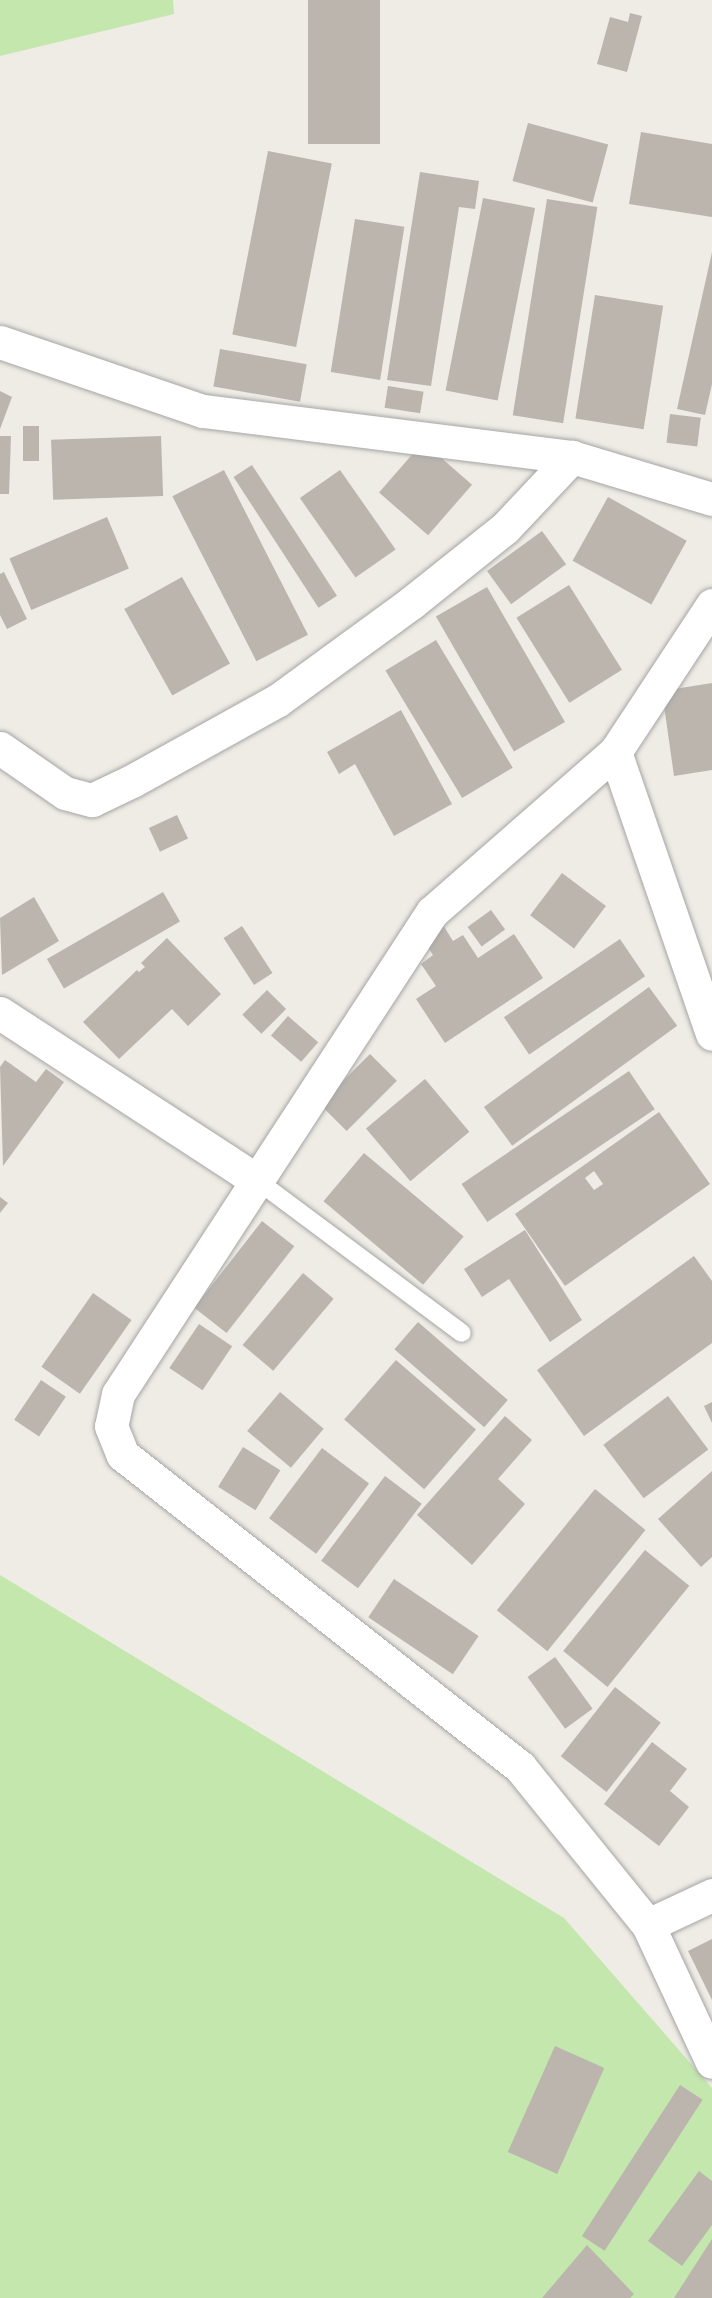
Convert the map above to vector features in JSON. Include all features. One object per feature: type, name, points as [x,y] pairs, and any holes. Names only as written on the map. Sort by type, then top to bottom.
[{"type":"street","points":[[0,342],[203,411],[572,457],[712,499]]},
{"type":"street","points":[[0,748],[65,793],[92,800],[132,781],[278,700],[411,603],[505,528],[572,457]]},
{"type":"street","points":[[712,605],[615,752],[432,912],[118,1394],[111,1426],[123,1455],[520,1767],[648,1925],[712,2062]]},
{"type":"street","points":[[615,752],[712,1034]]},
{"type":"street","points":[[0,1013],[258,1181]]},
{"type":"street","points":[[648,1925],[712,1894]]},
{"type":"lane","points":[[258,1181],[462,1333]]},
{"type":"green space","points":[[0,0],[173,0],[174,14],[0,56]]},
{"type":"green space","points":[[0,1575],[564,1918],[712,2088],[712,2298],[0,2298]]},
{"type":"building","points":[[308,0],[380,0],[380,144],[308,144]]},
{"type":"building","points":[[630,13],[642,16],[627,72],[597,64],[610,17],[628,22]]},
{"type":"building","points":[[528,123],[608,144],[593,202],[512,181]]},
{"type":"building","points":[[641,132],[712,144],[712,217],[629,204]]},
{"type":"building","points":[[268,151],[332,163],[296,347],[232,335]]},
{"type":"building","points":[[420,172],[479,181],[475,209],[459,207],[431,386],[387,380]]},
{"type":"building","points":[[483,198],[535,208],[498,401],[446,390]]},
{"type":"building","points":[[547,199],[597,207],[563,423],[513,415]]},
{"type":"building","points":[[355,219],[404,227],[380,380],[331,372]]},
{"type":"building","points":[[712,252],[712,384],[705,415],[677,409]]},
{"type":"building","points":[[595,295],[663,306],[644,429],[575,418]]},
{"type":"building","points":[[220,349],[307,364],[300,402],[213,386]]},
{"type":"building","points":[[388,386],[424,392],[420,413],[385,408]]},
{"type":"building","points":[[0,391],[12,397],[0,429]]},
{"type":"building","points":[[670,414],[701,418],[697,447],[666,443]]},
{"type":"building","points":[[23,426],[39,426],[39,461],[23,461]]},
{"type":"building","points":[[0,436],[11,436],[9,494],[0,494]]},
{"type":"building","points":[[161,436],[163,496],[53,500],[51,440]]},
{"type":"building","points":[[423,442],[472,485],[428,535],[379,493]]},
{"type":"building","points":[[252,465],[337,596],[319,608],[234,477]]},
{"type":"building","points":[[224,470],[308,635],[256,661],[172,496]]},
{"type":"building","points":[[340,470],[396,549],[355,578],[300,498]]},
{"type":"building","points":[[608,497],[687,541],[651,604],[573,561]]},
{"type":"building","points":[[107,517],[129,569],[31,610],[9,558]]},
{"type":"building","points":[[542,531],[566,564],[511,604],[487,571]]},
{"type":"building","points":[[4,572],[27,619],[7,629],[0,615],[0,574]]},
{"type":"building","points":[[182,577],[230,664],[172,696],[124,609]]},
{"type":"building","points":[[569,585],[622,670],[569,703],[516,618]]},
{"type":"building","points":[[487,587],[565,722],[514,752],[436,616]]},
{"type":"building","points":[[436,640],[513,768],[462,798],[385,670]]},
{"type":"building","points":[[712,683],[712,770],[674,776],[662,691]]},
{"type":"building","points":[[401,710],[452,804],[394,836],[355,764],[339,774],[327,752]]},
{"type":"building","points":[[177,815],[188,839],[160,852],[149,828]]},
{"type":"building","points":[[562,873],[606,906],[574,948],[530,915]]},
{"type":"building","points":[[163,892],[180,921],[64,988],[47,959]]},
{"type":"building","points":[[34,897],[59,941],[2,975],[0,918]]},
{"type":"building","points":[[491,910],[505,929],[482,946],[468,927]]},
{"type":"building","points":[[443,925],[453,941],[463,935],[478,958],[514,934],[543,978],[445,1043],[416,999],[436,986],[421,964],[433,955],[422,939]]},
{"type":"building","points":[[242,926],[272,973],[254,985],[224,938]]},
{"type":"building","points":[[167,938],[221,994],[188,1026],[172,1009],[119,1059],[83,1022],[137,970],[139,972],[145,967],[141,963]]},
{"type":"building","points":[[620,939],[645,976],[529,1055],[504,1017]]},
{"type":"building","points":[[649,987],[677,1026],[512,1146],[484,1107]]},
{"type":"building","points":[[267,990],[286,1009],[261,1034],[242,1015]]},
{"type":"building","points":[[288,1016],[318,1042],[301,1062],[271,1036]]},
{"type":"building","points":[[370,1054],[397,1081],[347,1131],[320,1104]]},
{"type":"building","points":[[5,1060],[36,1082],[46,1069],[64,1082],[3,1166],[0,1067]]},
{"type":"building","points":[[629,1071],[655,1109],[487,1222],[462,1184]]},
{"type":"building","points":[[425,1079],[469,1132],[410,1181],[366,1128]]},
{"type":"building","points":[[659,1112],[710,1184],[565,1286],[515,1214]],"holes":[[[594,1171],[603,1184],[594,1190],[585,1178]]]},
{"type":"building","points":[[364,1153],[464,1237],[423,1285],[324,1201]]},
{"type":"building","points":[[0,1197],[8,1203],[0,1213]]},
{"type":"building","points":[[262,1221],[294,1246],[227,1333],[194,1308]]},
{"type":"building","points":[[525,1230],[582,1320],[550,1342],[509,1279],[482,1297],[464,1269]]},
{"type":"building","points":[[694,1256],[712,1281],[712,1343],[584,1436],[537,1370]]},
{"type":"building","points":[[303,1273],[334,1299],[273,1371],[243,1345]]},
{"type":"building","points":[[93,1293],[132,1320],[80,1394],[41,1367]]},
{"type":"building","points":[[418,1322],[508,1400],[484,1427],[394,1349]]},
{"type":"building","points":[[199,1324],[232,1346],[203,1390],[169,1368]]},
{"type":"building","points":[[396,1360],[476,1430],[424,1489],[344,1420]]},
{"type":"building","points":[[41,1380],[66,1397],[39,1437],[14,1420]]},
{"type":"building","points":[[280,1392],[324,1429],[291,1468],[247,1431]]},
{"type":"building","points":[[668,1396],[708,1450],[644,1498],[603,1445]]},
{"type":"building","points":[[712,1402],[712,1423],[704,1406]]},
{"type":"building","points":[[505,1416],[532,1440],[498,1479],[525,1504],[472,1565],[417,1515]]},
{"type":"building","points":[[243,1447],[280,1470],[255,1510],[218,1487]]},
{"type":"building","points":[[322,1448],[369,1484],[316,1554],[269,1518]]},
{"type":"building","points":[[712,1471],[712,1557],[701,1567],[658,1519]]},
{"type":"building","points":[[385,1476],[422,1504],[358,1588],[321,1561]]},
{"type":"building","points":[[595,1489],[646,1530],[547,1651],[497,1610]]},
{"type":"building","points":[[645,1550],[689,1586],[607,1687],[563,1651]]},
{"type":"building","points":[[394,1579],[479,1636],[453,1674],[368,1617]]},
{"type":"building","points":[[555,1657],[593,1709],[565,1729],[527,1677]]},
{"type":"building","points":[[615,1687],[661,1723],[607,1792],[561,1756]]},
{"type":"building","points":[[652,1742],[687,1769],[670,1791],[689,1807],[659,1846],[604,1804]]},
{"type":"building","points":[[712,1939],[712,2000],[688,1951]]},
{"type":"building","points":[[555,2046],[604,2068],[557,2174],[508,2152]]},
{"type":"building","points":[[680,2085],[703,2100],[605,2251],[582,2236]]},
{"type":"building","points":[[699,2171],[712,2181],[712,2225],[682,2266],[648,2241]]},
{"type":"building","points":[[712,2239],[712,2298],[674,2298]]},
{"type":"building","points":[[587,2245],[634,2294],[630,2298],[542,2298]]}]
